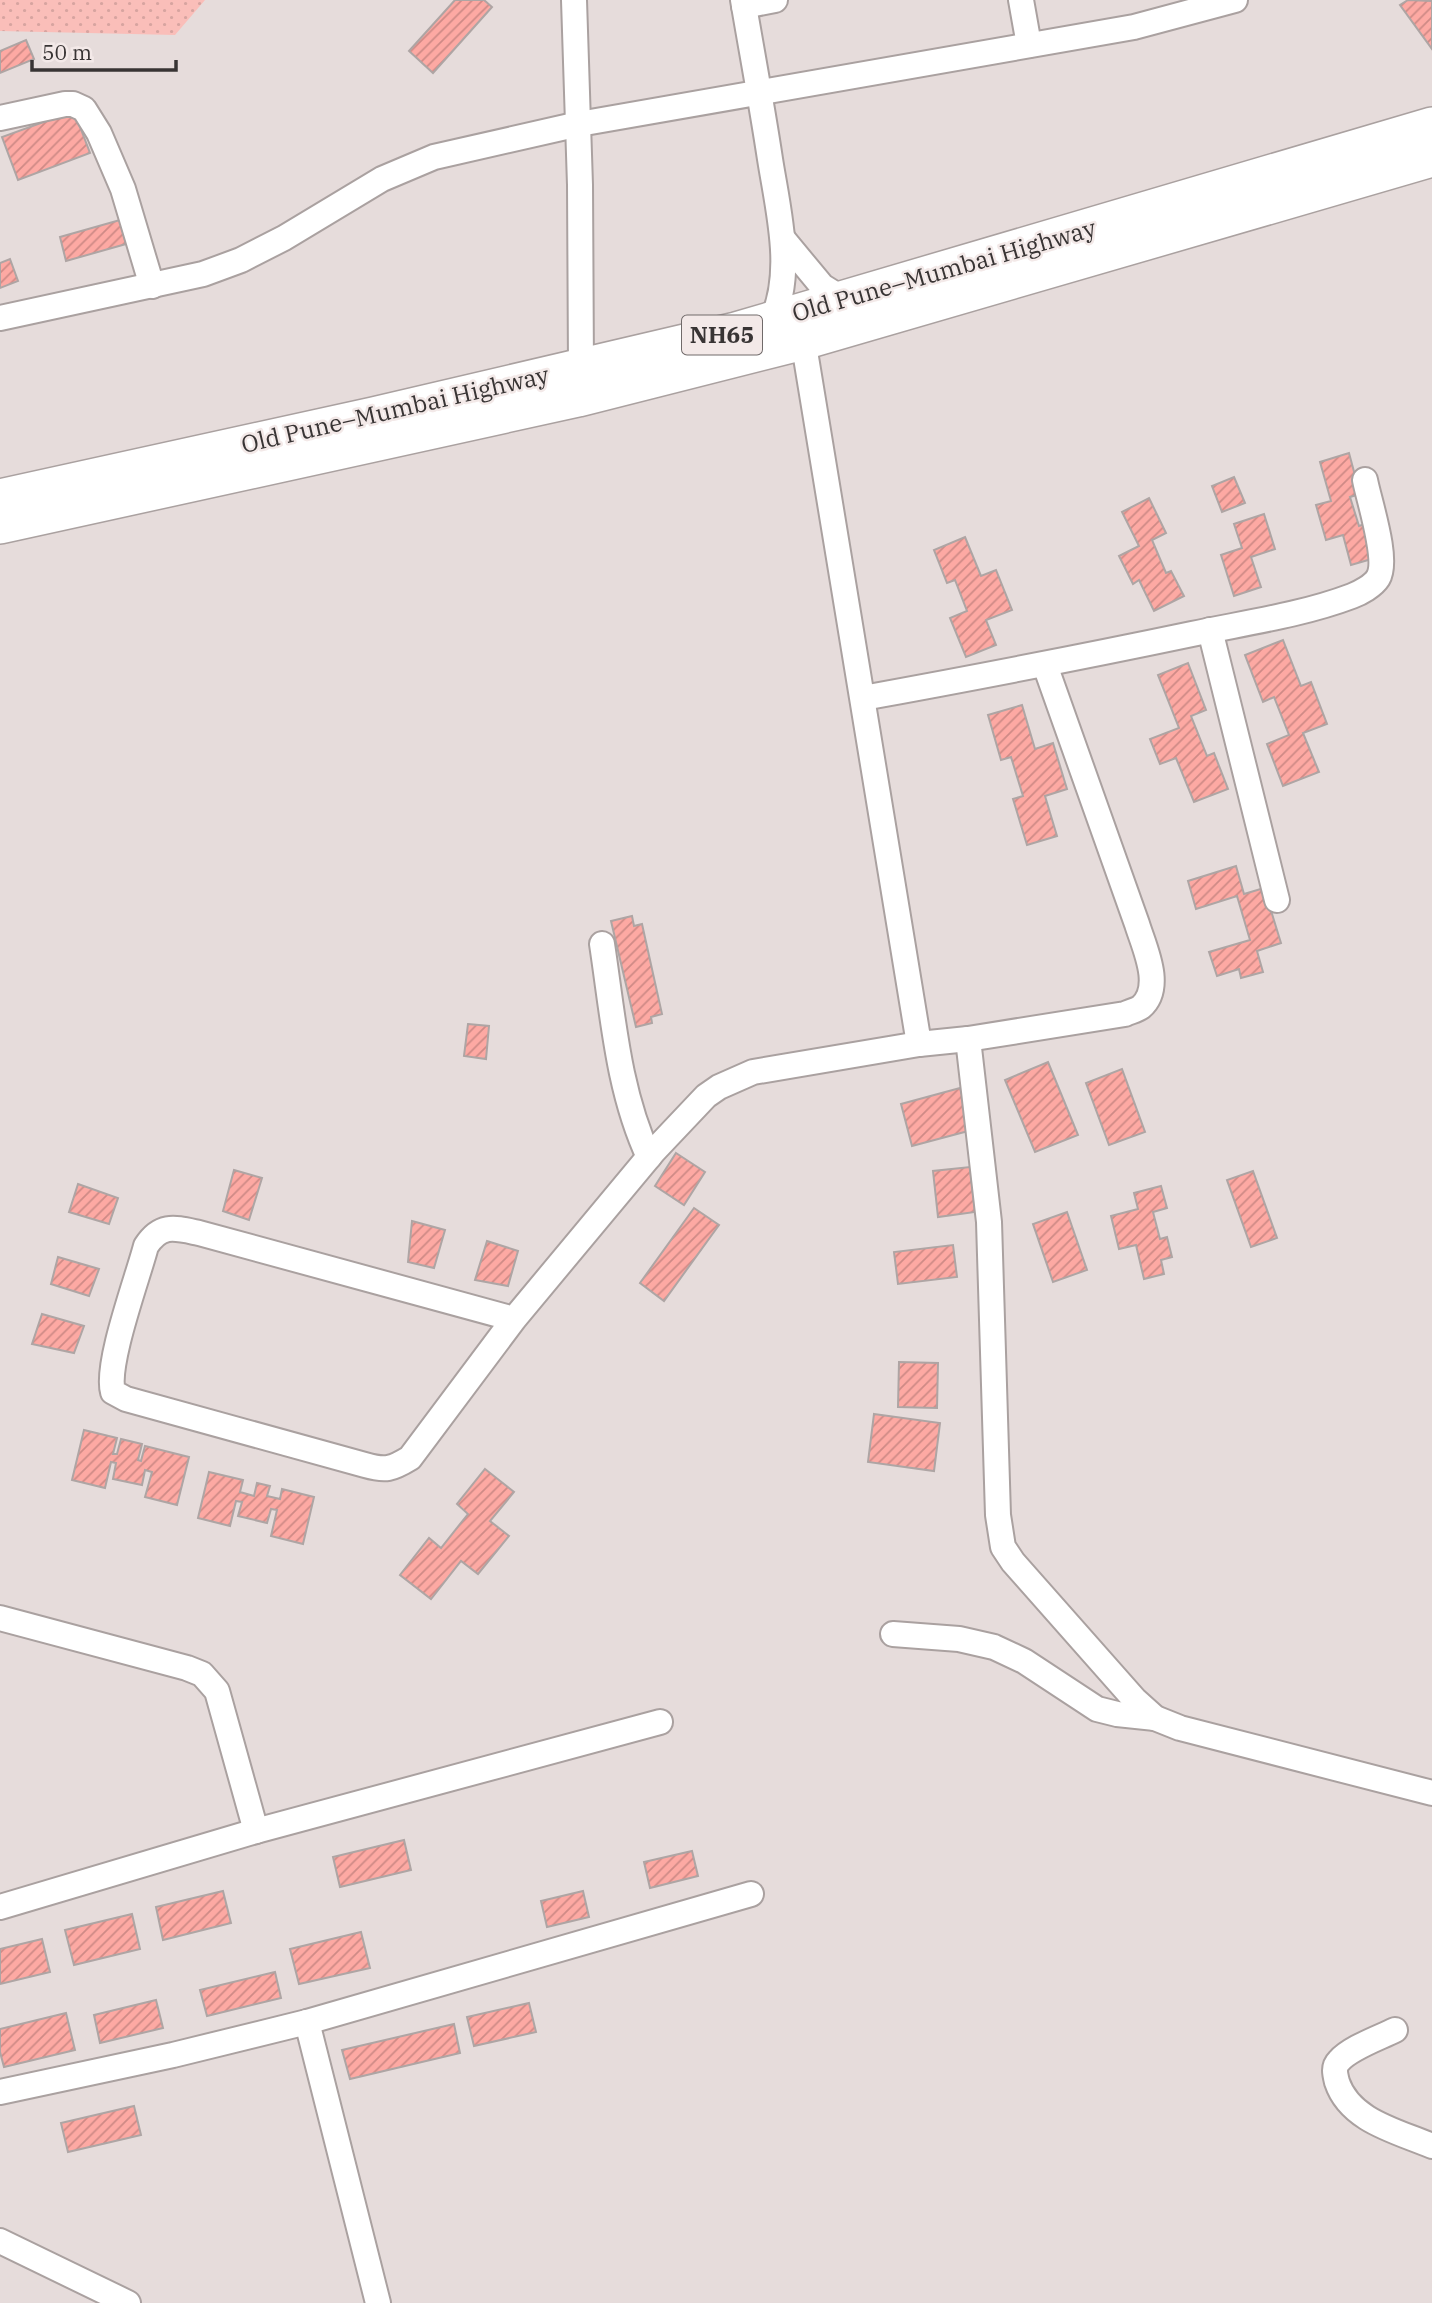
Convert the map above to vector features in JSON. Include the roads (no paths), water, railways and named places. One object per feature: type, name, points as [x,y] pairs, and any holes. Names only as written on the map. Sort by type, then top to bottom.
[{"type":"highway","name":"Old Pune–Mumbai Highway","points":[[0,525],[552,404],[791,326],[852,298],[1432,126]]},
{"type":"highway","name":"Old Pune–Mumbai Highway","points":[[0,498],[581,368],[791,326],[1432,158]]},
{"type":"street","points":[[574,0],[579,124],[581,368]]},
{"type":"street","points":[[775,0],[743,3],[783,239],[780,297],[791,326],[863,698],[919,1044]]},
{"type":"street","points":[[1021,0],[1029,45]]},
{"type":"street","points":[[0,318],[203,274],[241,260],[284,238],[382,179],[434,157],[579,124],[1133,27],[1197,5],[1235,0]]},
{"type":"street","points":[[0,118],[65,104],[84,109],[99,133],[122,189],[152,286]]},
{"type":"street","points":[[783,239],[822,286],[838,296],[852,298]]},
{"type":"street","points":[[863,698],[1045,665],[1290,613],[1353,596],[1378,578],[1381,566],[1380,549],[1364,480]]},
{"type":"street","points":[[1210,630],[1277,900]]},
{"type":"street","points":[[514,1319],[199,1233],[177,1228],[164,1229],[153,1236],[146,1246],[117,1346],[111,1385],[113,1392],[126,1399],[382,1470],[396,1467],[410,1458],[514,1319],[649,1157],[706,1096],[735,1079],[782,1066],[968,1039],[1125,1013],[1141,1007],[1149,995],[1152,983],[1150,964],[1045,665]]},
{"type":"street","points":[[601,944],[625,1089],[635,1129],[649,1157]]},
{"type":"street","points":[[968,1039],[989,1222],[998,1515],[1003,1547],[1013,1562],[1155,1718]]},
{"type":"street","points":[[0,1618],[151,1657],[202,1674],[217,1691],[256,1831]]},
{"type":"street","points":[[893,1634],[959,1639],[993,1647],[1024,1661],[1097,1709],[1155,1718],[1180,1728],[1432,1793]]},
{"type":"street","points":[[0,1907],[256,1831],[660,1722]]},
{"type":"street","points":[[0,2092],[173,2055],[307,2022],[751,1894]]},
{"type":"street","points":[[307,2022],[378,2303]]},
{"type":"street","points":[[1395,2030],[1346,2055],[1336,2063],[1334,2072],[1344,2098],[1354,2109],[1369,2119],[1432,2146]]},
{"type":"street","points":[[0,2241],[128,2303]]}]
